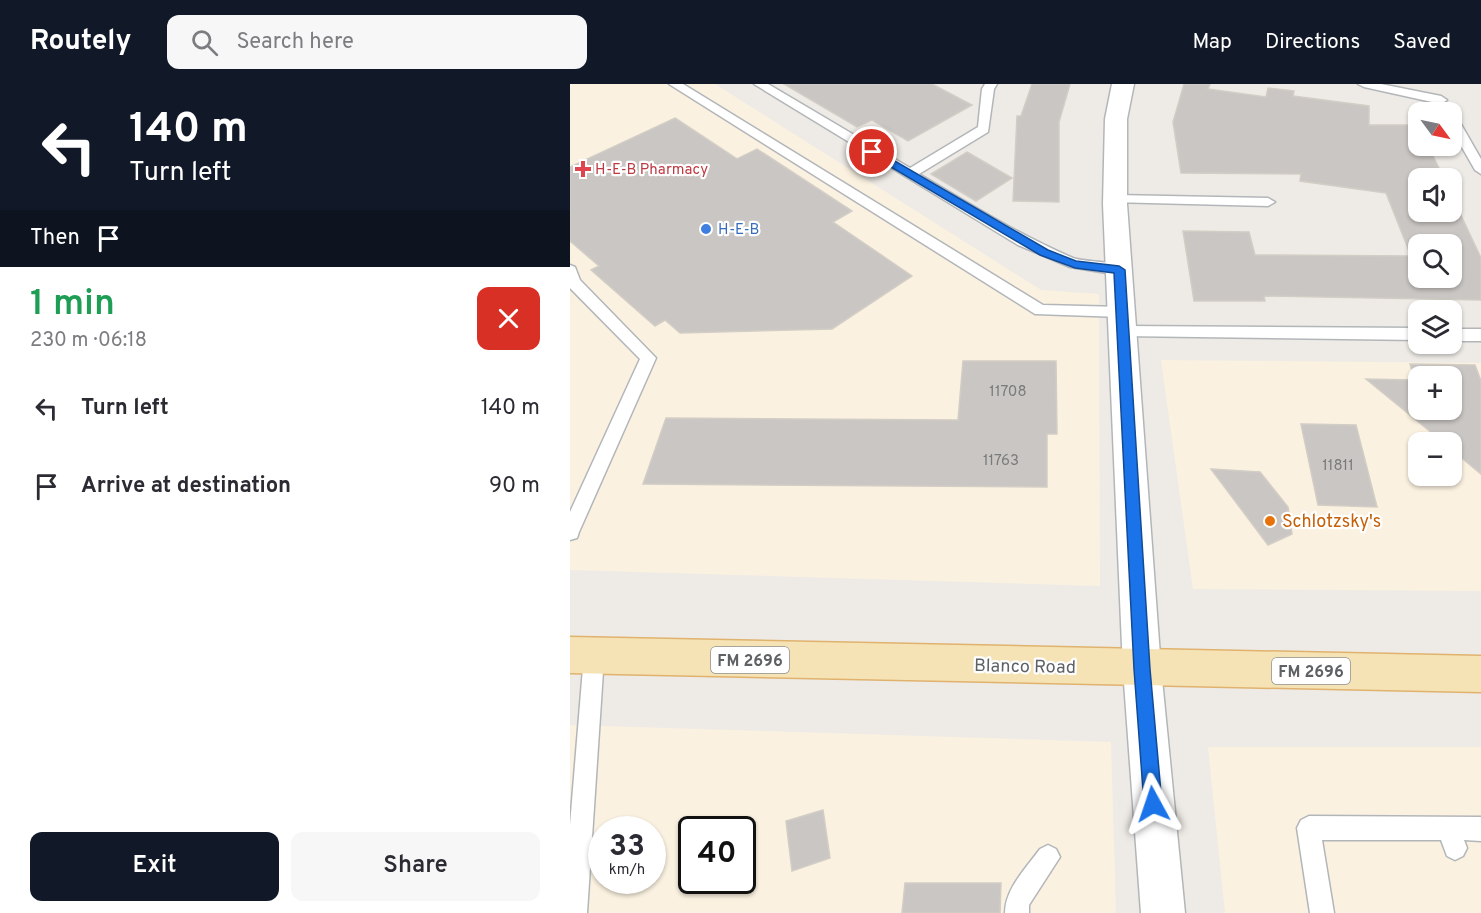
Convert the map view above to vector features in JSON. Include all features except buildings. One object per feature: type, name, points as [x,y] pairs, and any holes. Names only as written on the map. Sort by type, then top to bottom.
[{"type":"main road","name":"Blanco Road","points":[[582,656],[1481,674]]},
{"type":"street","points":[[1123,84],[1116,119],[1115,199],[1142,669],[1162,913]]},
{"type":"lane","points":[[675,84],[1040,310],[1122,322],[1408,334]]},
{"type":"lane","points":[[760,84],[1044,253],[1075,264],[1119,270]]},
{"type":"lane","points":[[910,174],[984,129],[988,89],[991,84]]},
{"type":"lane","points":[[1364,84],[1441,100]]},
{"type":"lane","points":[[1432,84],[1441,100]]},
{"type":"lane","points":[[1462,137],[1481,170]]},
{"type":"lane","points":[[1115,199],[1268,202]]},
{"type":"lane","points":[[570,270],[573,282],[648,358],[570,532]]},
{"type":"lane","points":[[1462,335],[1481,335]]},
{"type":"lane","points":[[575,913],[582,656]]},
{"type":"lane","points":[[1322,913],[1310,828],[1387,837],[1452,838],[1481,829]]},
{"type":"lane","points":[[1017,913],[1017,903],[1047,856]]},
{"type":"shaded area","points":[[570,84],[715,84],[1041,290],[1099,294],[1100,586],[570,570]]},
{"type":"shaded area","points":[[1161,360],[1481,363],[1481,591],[1193,589]]},
{"type":"shaded area","points":[[570,725],[1111,742],[1116,913],[570,913]]},
{"type":"shaded area","points":[[1208,747],[1481,747],[1481,913],[1225,913]]},
{"type":"place","name":"H-E-B Pharmacy","points":[[583,169]]},
{"type":"place","name":"H-E-B","points":[[706,229]]},
{"type":"place","name":"Schlotzsky's","points":[[1270,521]]},
{"type":"route","points":[[872,152],[1044,253],[1075,264],[1119,270],[1142,669],[1153,804]]}]
